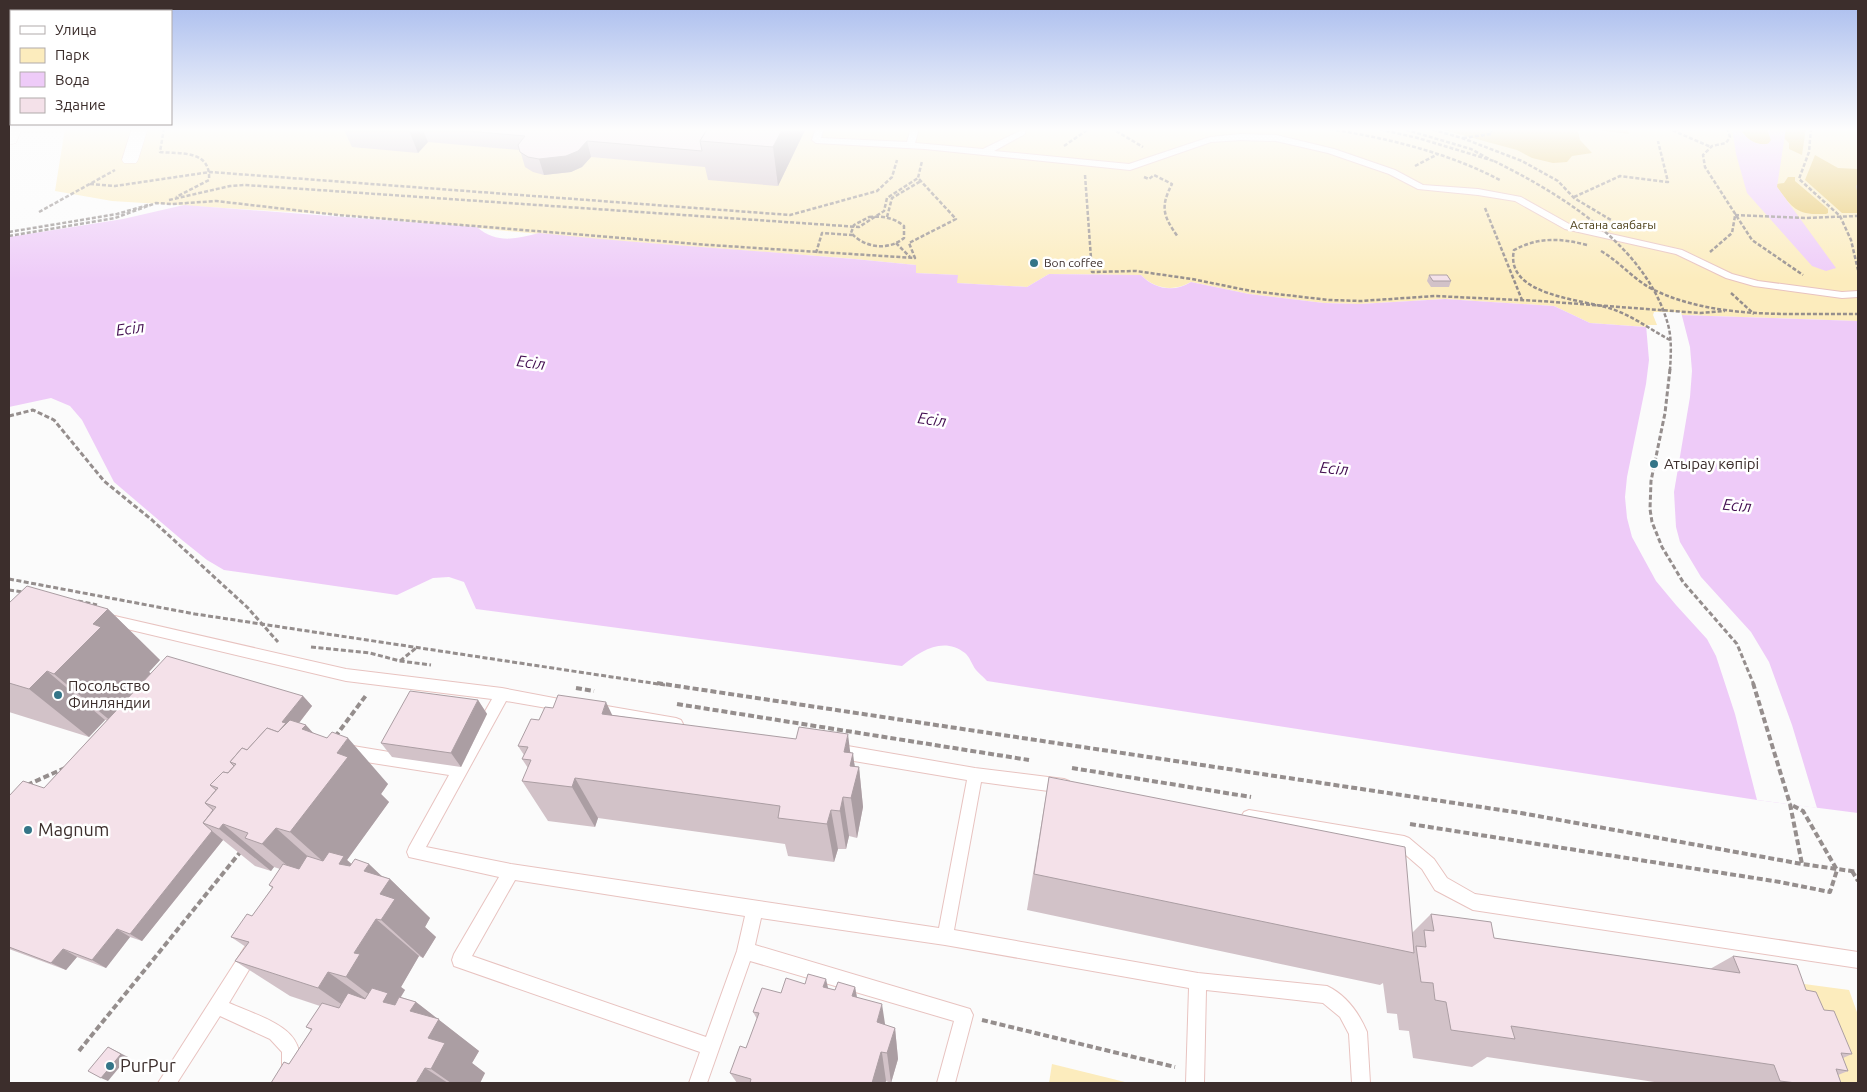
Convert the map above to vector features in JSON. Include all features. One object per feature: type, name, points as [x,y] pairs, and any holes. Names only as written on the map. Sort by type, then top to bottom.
[{"type":"lane","points":[[1406,179],[1421,187],[1478,192],[1518,200],[1568,227],[1679,252],[1730,276],[1757,284],[1842,295],[1858,294]]},
{"type":"lane","points":[[93,616],[346,674],[502,694],[689,726]]},
{"type":"lane","points":[[502,694],[415,852],[511,872],[945,937],[1198,981],[1327,995],[1346,1011],[1358,1032],[1361,1083]]},
{"type":"lane","points":[[817,748],[1074,788]]},
{"type":"lane","points":[[325,749],[460,770]]},
{"type":"lane","points":[[945,937],[975,774]]},
{"type":"lane","points":[[1239,815],[1404,842],[1428,864],[1441,884],[1473,902],[1858,960]]},
{"type":"lane","points":[[511,872],[460,960],[710,1047]]},
{"type":"lane","points":[[698,1083],[745,951],[755,909]]},
{"type":"lane","points":[[167,1083],[252,951]]},
{"type":"lane","points":[[745,951],[964,1015],[946,1083]]},
{"type":"lane","points":[[1195,1078],[1198,981]]},
{"type":"lane","points":[[217,1006],[276,1033],[291,1048],[291,1068],[284,1083]]},
{"type":"path","points":[[40,212],[99,179]]},
{"type":"path","points":[[90,184],[115,186],[163,179]]},
{"type":"path","points":[[169,200],[209,179]]},
{"type":"path","points":[[302,179],[790,216],[878,191],[890,179]]},
{"type":"path","points":[[876,216],[887,217],[900,222],[906,230],[901,240],[888,246],[869,246],[855,240],[852,235],[854,227],[861,220],[876,216],[884,211],[887,198],[920,179]]},
{"type":"path","points":[[887,217],[892,198],[920,179]]},
{"type":"path","points":[[156,203],[172,204],[216,201],[338,215],[816,253],[915,258],[909,243],[956,219],[920,179]]},
{"type":"path","points":[[1085,179],[1092,272],[1136,271],[1192,279],[1251,291],[1329,300],[1361,301],[1435,296],[1522,300],[1700,313],[1725,311]]},
{"type":"path","points":[[1162,179],[1172,184],[1164,199],[1163,212],[1167,223],[1178,237]]},
{"type":"path","points":[[1529,179],[1558,197],[1597,226],[1620,247],[1641,272],[1659,302],[1666,320],[1670,341],[1671,364],[1669,387],[1651,481],[1650,501],[1652,520],[1658,538],[1681,579],[1732,636],[1741,651],[1758,696],[1790,804],[1802,864]]},
{"type":"path","points":[[1554,179],[1574,198],[1614,222]]},
{"type":"path","points":[[1574,198],[1614,179]]},
{"type":"path","points":[[1644,179],[1668,182],[1667,179]]},
{"type":"path","points":[[1712,179],[1752,240],[1791,266]]},
{"type":"path","points":[[1800,179],[1840,216],[1851,240],[1858,270]]},
{"type":"path","points":[[9,234],[115,218],[156,203],[230,186],[246,185],[854,227]]},
{"type":"path","points":[[1478,192],[1522,300]]},
{"type":"path","points":[[1735,215],[1806,218],[1858,216]]},
{"type":"path","points":[[816,253],[822,233],[852,235]]},
{"type":"path","points":[[1592,246],[1564,240],[1545,239],[1527,242],[1514,250],[1512,261],[1517,273],[1527,283],[1567,299],[1612,309],[1670,341]]},
{"type":"path","points":[[896,243],[911,258]]},
{"type":"path","points":[[1601,251],[1612,256],[1652,289],[1688,303],[1754,315],[1858,314]]},
{"type":"path","points":[[9,416],[33,410],[54,420],[104,481],[248,607],[278,642]]},
{"type":"path","points":[[9,579],[264,625],[1522,813],[1802,864],[1858,872]]},
{"type":"path","points":[[9,590],[25,592]]},
{"type":"path","points":[[68,599],[106,607]]},
{"type":"path","points":[[269,640],[284,643]]},
{"type":"path","points":[[308,646],[370,653],[400,661],[437,666]]},
{"type":"path","points":[[325,749],[380,679],[417,647]]},
{"type":"path","points":[[574,688],[604,693]]},
{"type":"path","points":[[673,704],[1036,762]]},
{"type":"path","points":[[26,786],[70,765]]},
{"type":"path","points":[[1066,767],[1260,799]]},
{"type":"path","points":[[1406,823],[1780,882],[1830,892],[1837,870],[1803,811],[1790,804]]},
{"type":"path","points":[[79,1051],[249,842]]},
{"type":"path","points":[[1852,872],[1858,881]]},
{"type":"path","points":[[964,1015],[1195,1078]]},
{"type":"green space","name":"Астана саябағы","points":[[57,179],[1858,179],[1858,321],[1681,315],[1661,328],[1590,323],[1554,306],[1445,299],[1359,304],[1324,303],[1249,294],[1191,282],[1178,287],[1165,288],[1146,280],[1141,275],[1049,274],[1027,287],[957,283],[957,275],[916,273],[916,265],[593,239],[338,215],[112,201],[55,191]]},
{"type":"green space","points":[[1766,979],[1849,990],[1858,1015],[1858,1083],[1799,1083]]},
{"type":"green space","points":[[1052,1064],[1129,1083],[1049,1083]]},
{"type":"shaded area","points":[[1787,179],[1795,179],[1795,181],[1828,209],[1828,213],[1808,213],[1797,209],[1787,201],[1777,187],[1777,184],[1784,183]]},
{"type":"shaded area","points":[[1858,179],[1858,213],[1842,213],[1805,180]]},
{"type":"water","points":[[1743,179],[1778,179],[1777,187],[1836,268],[1826,271],[1812,266],[1747,193]]},
{"type":"water","name":"Есіл","points":[[184,205],[477,227],[492,236],[507,239],[539,233],[916,265],[916,273],[958,275],[957,283],[1027,287],[1049,274],[1141,275],[1152,284],[1165,288],[1178,288],[1191,282],[1249,294],[1324,303],[1359,304],[1445,299],[1554,306],[1590,323],[1660,328],[1681,315],[1858,321],[1858,813],[1757,800],[987,681],[976,670],[965,653],[957,648],[948,646],[940,646],[924,651],[902,666],[476,609],[464,582],[449,577],[433,578],[397,595],[224,570],[207,560],[182,540],[114,482],[82,420],[70,406],[51,398],[9,407],[9,237],[123,219]]},
{"type":"pier","name":"Атырау көпірі","points":[[1654,312],[1681,312],[1690,347],[1692,371],[1690,397],[1674,492],[1676,527],[1680,542],[1701,577],[1751,632],[1769,662],[1792,725],[1817,808],[1757,800],[1735,714],[1716,656],[1707,639],[1656,581],[1632,537],[1627,518],[1625,497],[1649,360],[1646,325],[1657,325],[1653,315]]},
{"type":"building","points":[[1429,275],[1447,275],[1451,281],[1433,281]]},
{"type":"building","points":[[27,586],[108,609],[93,624],[101,627],[54,674],[47,671],[29,689],[9,683],[9,603]]},
{"type":"building","points":[[167,656],[303,696],[282,722],[286,723],[278,732],[267,728],[247,750],[242,748],[230,762],[234,766],[228,773],[223,772],[210,785],[216,790],[205,803],[213,810],[203,823],[212,831],[130,934],[117,929],[92,960],[63,949],[51,963],[9,947],[9,796],[23,781],[44,788]]},
{"type":"building","points":[[410,691],[478,700],[451,753],[381,743]]},
{"type":"building","points":[[558,695],[606,702],[602,714],[796,739],[799,727],[848,734],[844,752],[853,753],[850,766],[859,767],[851,798],[843,797],[840,811],[831,810],[827,824],[778,818],[780,806],[575,778],[572,787],[522,781],[531,760],[522,759],[528,747],[518,746],[531,719],[539,720],[545,707],[553,708]]},
{"type":"building","points":[[290,720],[306,725],[302,729],[327,738],[332,732],[348,738],[337,753],[348,757],[290,832],[276,828],[262,844],[245,838],[248,833],[223,824],[219,829],[203,823],[216,807],[205,803],[218,788],[210,785],[223,772],[228,773],[236,764],[230,762],[242,748],[247,750],[267,728],[278,732]]},
{"type":"building","points":[[1049,777],[1405,847],[1414,953],[1034,874]]},
{"type":"building","points":[[329,852],[344,856],[339,864],[350,866],[355,859],[369,864],[364,871],[390,879],[380,894],[395,899],[381,920],[376,919],[354,953],[360,954],[346,977],[328,972],[318,988],[235,961],[249,942],[231,937],[247,914],[252,916],[273,887],[269,885],[283,864],[299,869],[307,856],[323,861]]},
{"type":"building","points":[[1431,914],[1491,922],[1494,938],[1740,973],[1733,956],[1797,965],[1806,990],[1816,992],[1824,1010],[1834,1011],[1852,1054],[1841,1053],[1848,1071],[1836,1069],[1841,1083],[1796,1083],[1780,1081],[1774,1065],[1511,1026],[1515,1039],[1451,1030],[1446,1002],[1435,1000],[1433,983],[1421,982],[1416,946],[1426,947],[1424,930],[1434,931]]},
{"type":"building","points":[[808,974],[826,979],[823,987],[835,990],[838,982],[855,987],[852,996],[882,1004],[877,1022],[895,1028],[887,1053],[881,1052],[872,1083],[750,1083],[751,1079],[730,1073],[740,1046],[746,1048],[759,1013],[753,1012],[762,988],[781,993],[786,978],[805,984]]},
{"type":"building","points":[[372,988],[388,993],[383,1002],[395,1005],[399,997],[416,1002],[410,1011],[439,1019],[428,1038],[445,1043],[431,1069],[425,1068],[416,1083],[271,1083],[284,1062],[289,1064],[312,1029],[306,1027],[322,1003],[339,1008],[348,993],[365,999]]},
{"type":"building","points":[[108,1047],[121,1054],[101,1078],[88,1071]]},
{"type":"place","name":"Bon coffee","points":[[1034,263]]},
{"type":"place","name":"Атырау көпірі","points":[[1654,464]]},
{"type":"place","name":"Посольство Финляндии","points":[[58,695]]},
{"type":"place","name":"Magnum","points":[[28,830]]},
{"type":"place","name":"PurPur","points":[[110,1066]]}]
